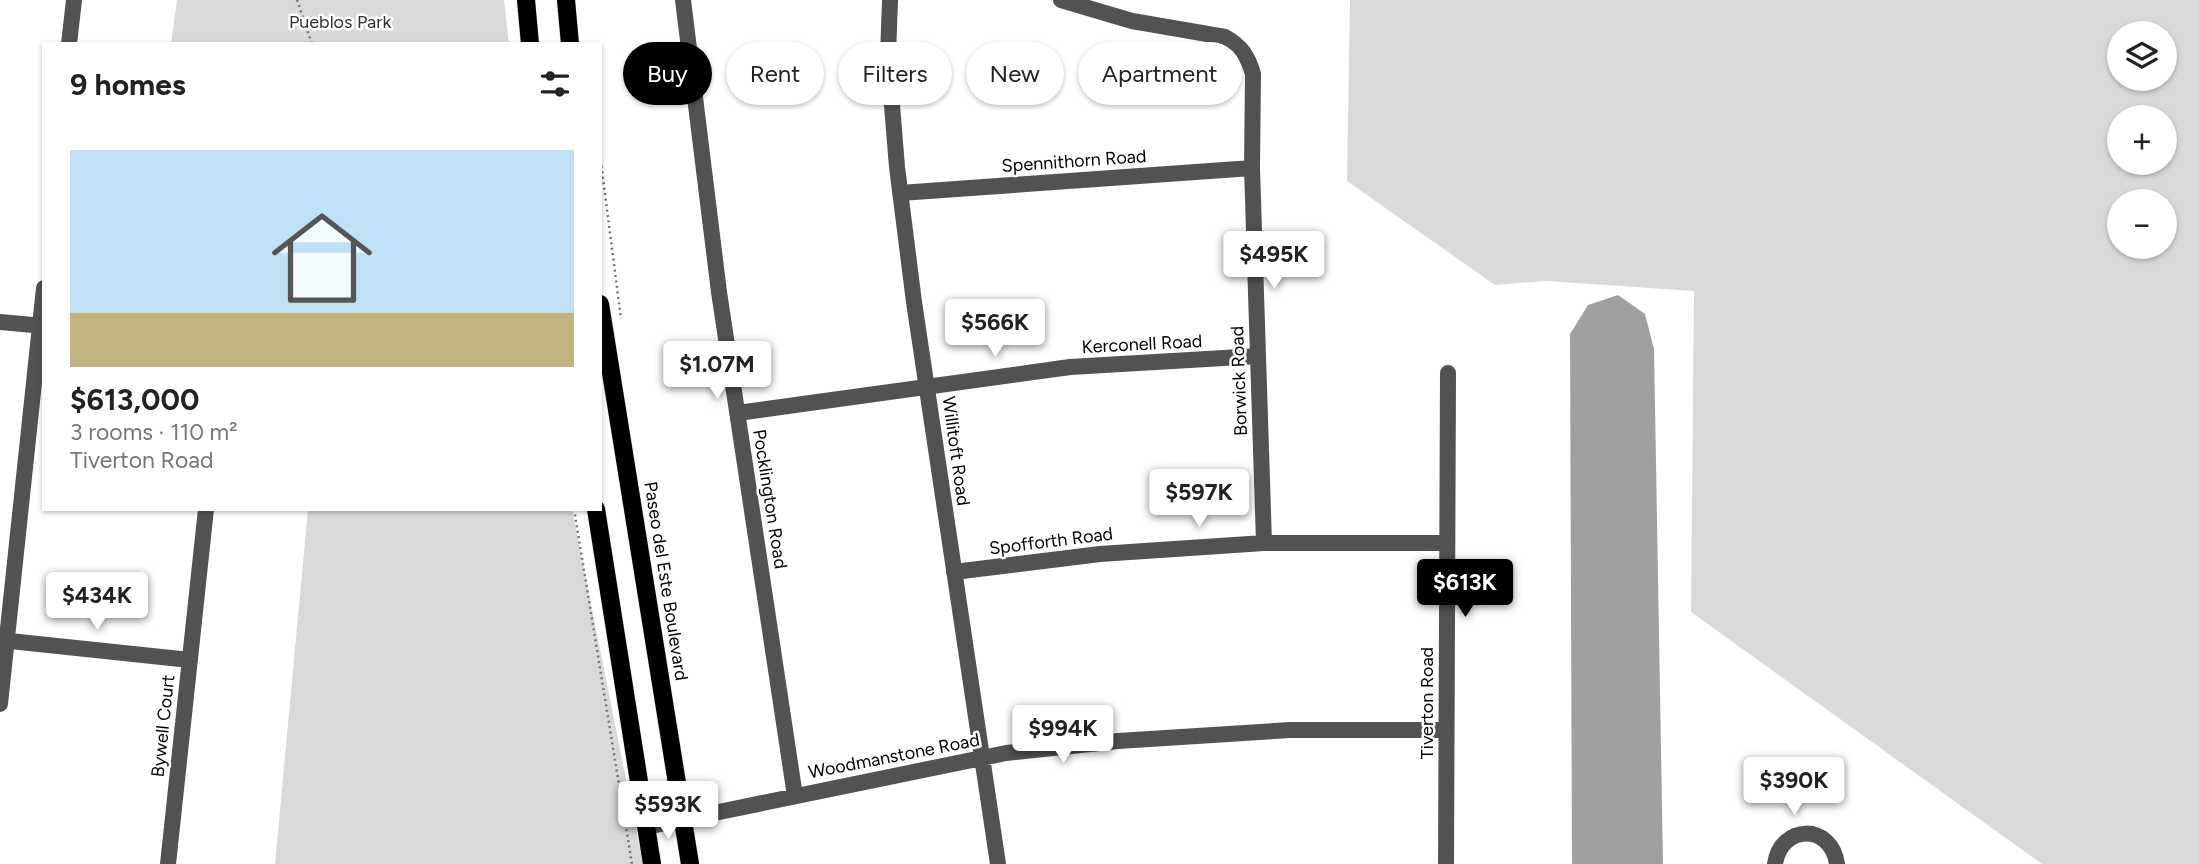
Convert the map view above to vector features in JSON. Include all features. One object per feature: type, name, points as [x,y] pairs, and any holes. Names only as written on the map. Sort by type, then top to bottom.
[{"type":"main road","points":[[526,0],[530,42]]},
{"type":"main road","points":[[566,0],[570,42]]},
{"type":"main road","name":"Paseo del Este Boulevard","points":[[602,316],[690,864]]},
{"type":"main road","points":[[596,511],[652,864]]},
{"type":"street","points":[[69,42],[74,0]]},
{"type":"street","name":"Pocklington Road","points":[[683,0],[719,292],[795,796]]},
{"type":"street","name":"Willitoft Road","points":[[890,0],[888,56],[900,193],[998,864]]},
{"type":"street","name":"Borwick Road","points":[[1061,0],[1132,21],[1225,37],[1244,51],[1253,74],[1252,168],[1264,543]]},
{"type":"street","name":"Spennithorn Road","points":[[900,193],[1252,168]]},
{"type":"street","points":[[0,322],[42,326],[3,640],[0,704]]},
{"type":"street","name":"Kerconell Road","points":[[738,413],[1070,367],[1258,356]]},
{"type":"street","name":"Tiverton Road","points":[[1446,864],[1448,373]]},
{"type":"street","name":"Bywell Court","points":[[168,864],[206,511]]},
{"type":"street","name":"Spofforth Road","points":[[954,572],[1100,554],[1264,543],[1447,543]]},
{"type":"street","points":[[3,640],[190,660]]},
{"type":"street","name":"Woodmanstone Road","points":[[646,827],[1006,753],[1118,741],[1264,732],[1446,730]]},
{"type":"street","points":[[1775,864],[1777,852],[1783,844],[1801,834],[1811,834],[1829,844],[1835,852],[1837,864]]},
{"type":"path","points":[[297,0],[311,42]]},
{"type":"path","points":[[574,511],[632,864]]},
{"type":"green space","name":"Pueblos Park","points":[[177,0],[504,0],[509,42],[171,42]]},
{"type":"green space","points":[[1350,0],[2199,0],[2199,864],[2042,864],[1691,612],[1694,291],[1546,281],[1495,285],[1347,181]]},
{"type":"green space","points":[[308,511],[572,511],[643,864],[275,864]]},
{"type":"shaded area","points":[[1618,295],[1645,314],[1654,349],[1663,864],[1572,864],[1570,334],[1588,305]]}]
